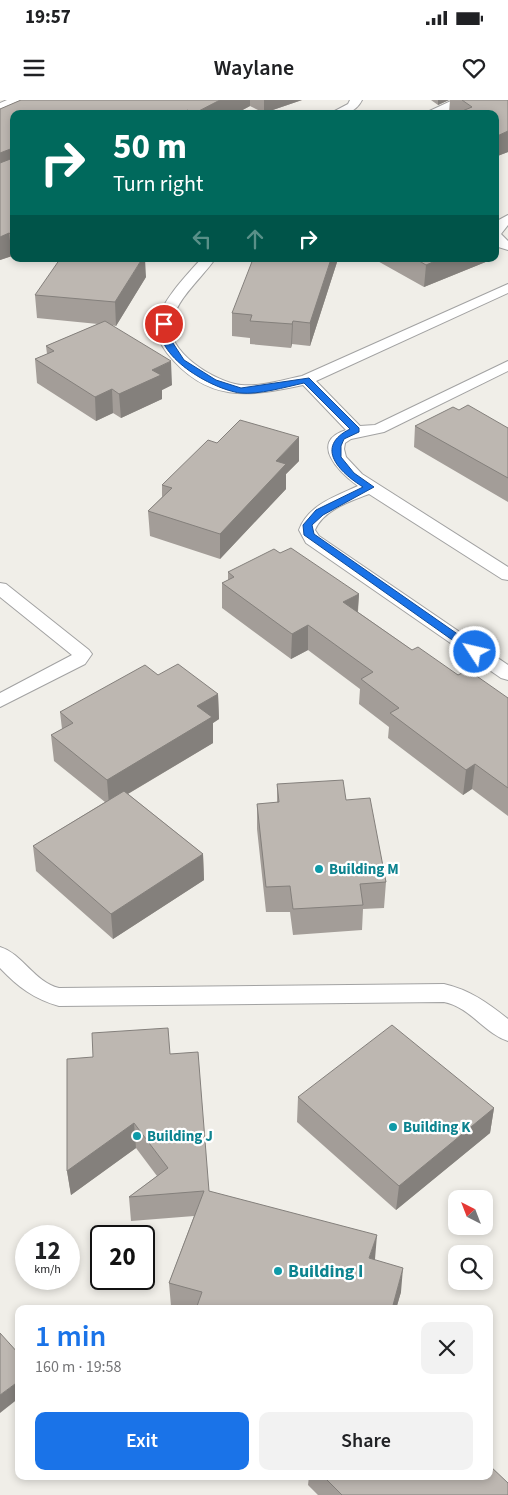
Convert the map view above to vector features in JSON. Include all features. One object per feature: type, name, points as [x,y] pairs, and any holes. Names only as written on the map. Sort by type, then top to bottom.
[{"type":"lane","points":[[0,107],[17,100]]},
{"type":"lane","points":[[439,110],[459,102]]},
{"type":"lane","points":[[342,110],[355,103]]},
{"type":"lane","points":[[205,262],[177,294],[164,324],[167,340],[181,362],[213,382],[241,390],[306,380],[508,288]]},
{"type":"lane","points":[[508,366],[378,429],[355,430],[341,437],[336,446],[336,457],[350,475],[508,575]]},
{"type":"lane","points":[[306,380],[355,430]]},
{"type":"lane","points":[[370,487],[319,512],[308,525],[309,535],[508,674]]},
{"type":"lane","points":[[0,588],[83,654],[78,660],[0,700]]},
{"type":"lane","points":[[0,954],[34,988],[44,994],[69,996],[444,992],[456,994],[466,999],[508,1032]]},
{"type":"building","points":[[21,100],[220,100],[201,110],[10,110],[10,149],[0,153],[0,109]]},
{"type":"building","points":[[462,100],[508,100],[508,131],[499,135],[499,110],[465,110],[472,107]]},
{"type":"building","points":[[10,159],[10,234],[0,237],[0,163]]},
{"type":"building","points":[[58,262],[140,262],[115,302],[35,295]]},
{"type":"building","points":[[252,262],[330,262],[310,323],[293,321],[292,324],[250,321],[252,315],[232,313]]},
{"type":"building","points":[[421,262],[433,262],[426,265]]},
{"type":"building","points":[[105,321],[171,361],[152,370],[161,375],[119,394],[112,389],[95,397],[35,359],[54,351],[46,346]]},
{"type":"building","points":[[468,405],[508,428],[508,478],[415,426],[453,407],[459,410]]},
{"type":"building","points":[[240,420],[299,437],[276,461],[286,464],[220,534],[148,511],[172,488],[162,485],[208,440],[217,443]]},
{"type":"building","points":[[291,548],[359,594],[343,602],[412,650],[418,647],[458,675],[468,670],[508,698],[508,788],[475,764],[466,770],[390,713],[399,708],[361,679],[373,672],[308,625],[292,634],[222,583],[234,577],[228,572],[274,549],[280,553]]},
{"type":"building","points":[[178,664],[218,694],[197,706],[212,717],[107,780],[51,735],[73,723],[60,712],[145,665],[158,675]]},
{"type":"building","name":"Building M","points":[[343,780],[346,800],[370,798],[386,882],[360,884],[363,905],[293,909],[290,886],[266,887],[257,804],[279,802],[277,784]]},
{"type":"building","points":[[124,791],[203,854],[111,914],[33,846]]},
{"type":"building","name":"Building K","points":[[392,1025],[494,1108],[399,1186],[298,1097]]},
{"type":"building","points":[[168,1028],[170,1054],[198,1052],[209,1191],[377,1235],[369,1258],[403,1268],[393,1305],[197,1305],[202,1292],[169,1283],[204,1191],[129,1197],[168,1168],[134,1123],[67,1171],[67,1059],[93,1057],[92,1033]]},
{"type":"building","points":[[0,1333],[15,1350],[15,1384],[0,1395]]},
{"type":"building","points":[[493,1469],[508,1483],[508,1495],[342,1495],[327,1480],[493,1480]]},
{"type":"place","name":"Building M","points":[[319,869]]},
{"type":"place","name":"Building K","points":[[393,1127]]},
{"type":"place","name":"Building J","points":[[137,1136]]},
{"type":"place","name":"Building I","points":[[278,1271]]},
{"type":"route","points":[[164,324],[167,340],[181,362],[213,382],[241,390],[306,380],[355,430],[341,437],[336,446],[336,457],[350,475],[370,487],[319,512],[308,525],[309,535],[312,539],[475,652]]}]
